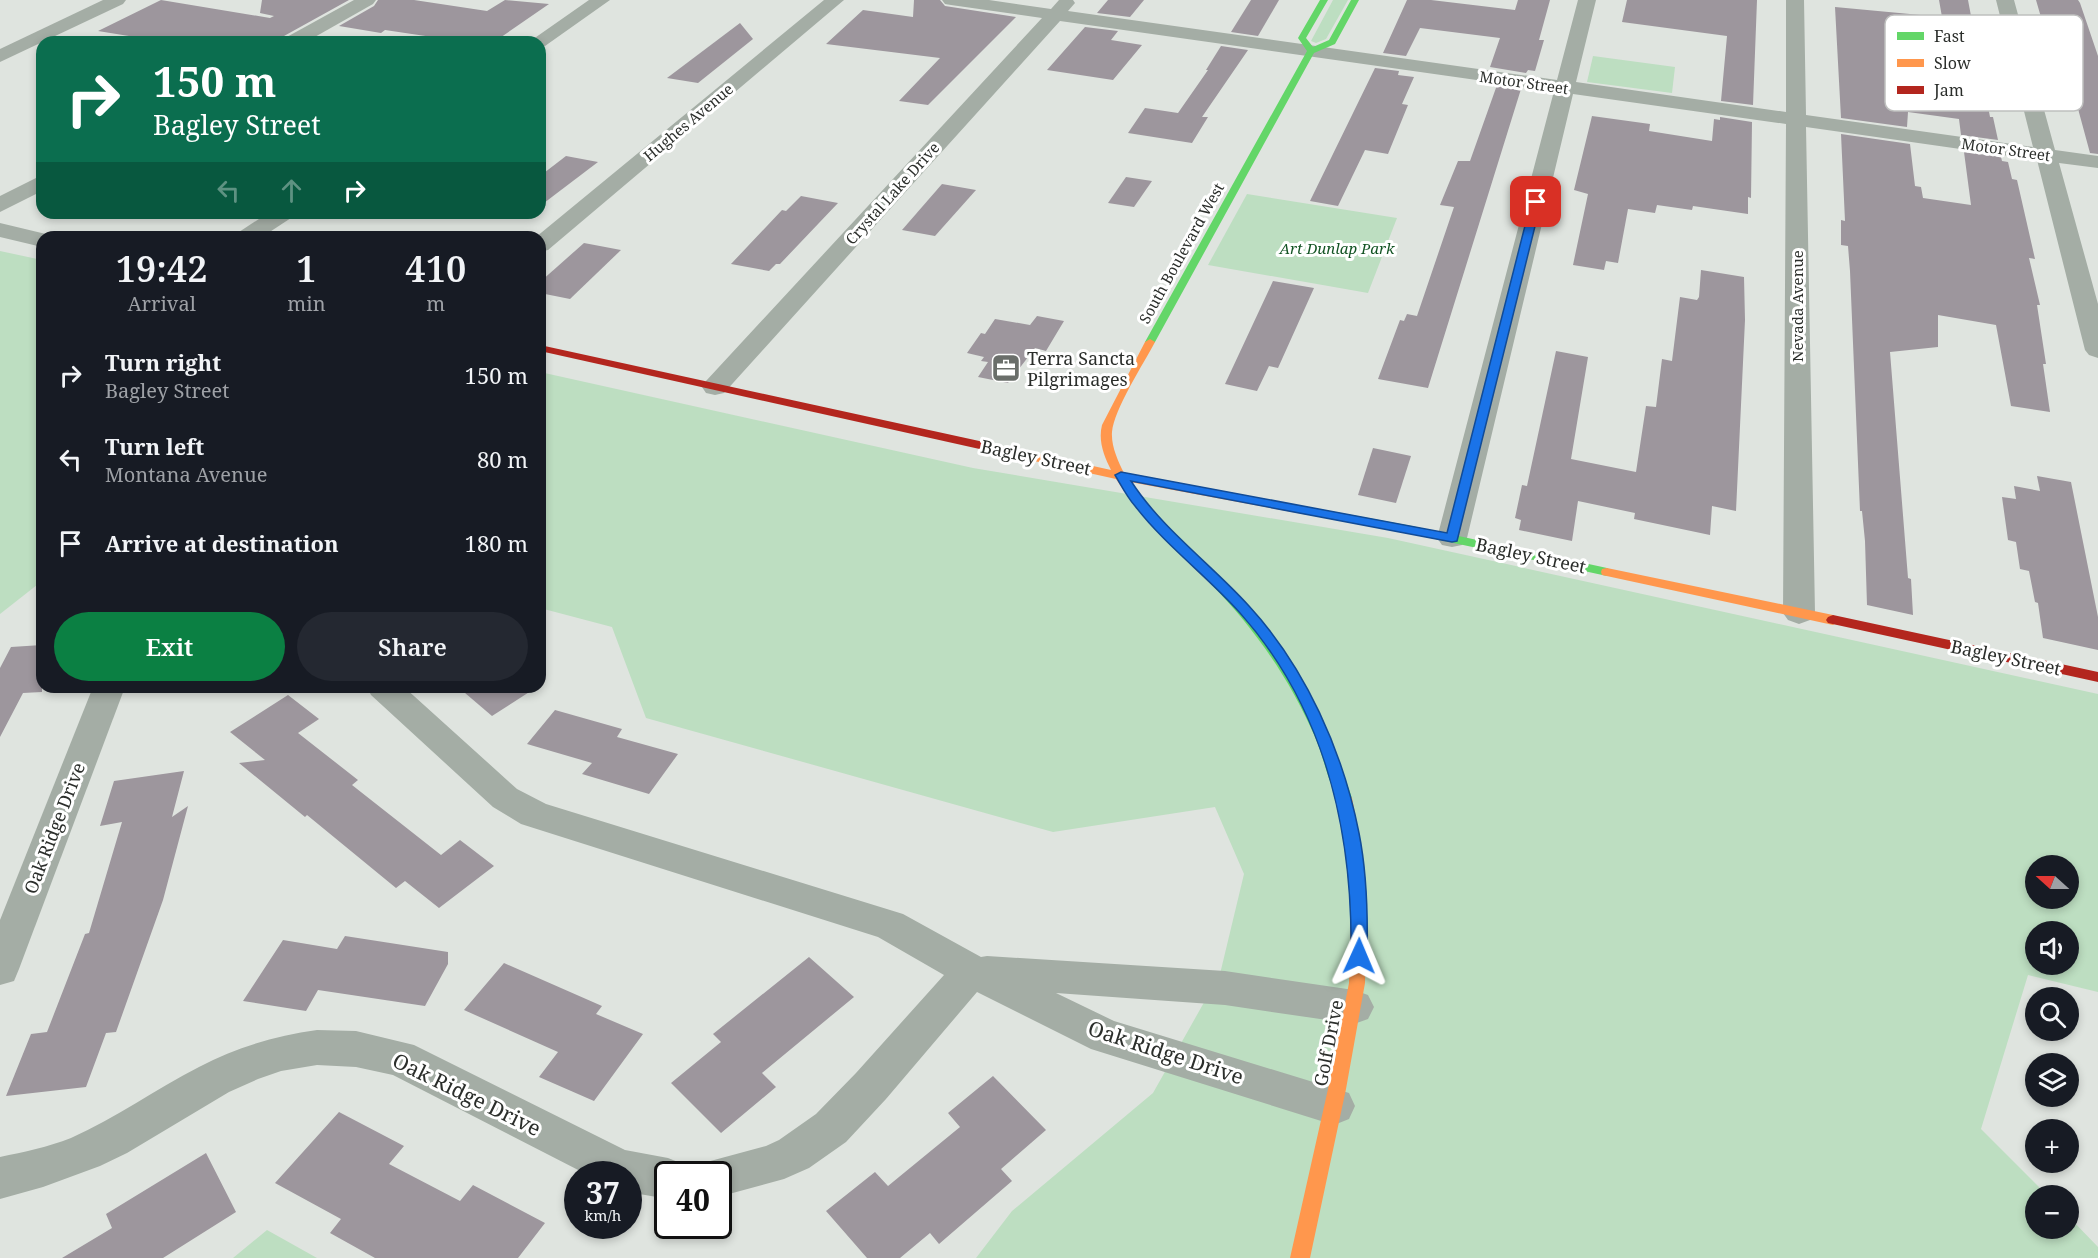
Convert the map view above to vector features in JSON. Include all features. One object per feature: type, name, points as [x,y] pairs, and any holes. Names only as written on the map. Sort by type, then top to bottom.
[{"type":"street","points":[[42,36],[117,0]]},
{"type":"street","points":[[303,36],[367,0]]},
{"type":"street","points":[[546,37],[601,0]]},
{"type":"street","name":"Hughes Avenue","points":[[546,240],[835,0]]},
{"type":"street","name":"Motor Street","points":[[951,0],[1062,7],[1311,51],[2098,162]]},
{"type":"street","points":[[1311,51],[1302,38],[1324,0]]},
{"type":"street","name":"South Boulevard West","points":[[1121,475],[1108,448],[1106,432],[1129,381],[1311,51],[1332,42],[1355,0]]},
{"type":"street","points":[[1452,538],[1587,0]]},
{"type":"street","name":"Nevada Avenue","points":[[1795,0],[1799,613]]},
{"type":"street","points":[[2005,0],[2009,15]]},
{"type":"street","name":"Crystal Lake Drive","points":[[715,387],[1062,7]]},
{"type":"street","points":[[0,56],[36,39]]},
{"type":"street","points":[[2034,111],[2098,350]]},
{"type":"street","points":[[0,205],[36,185]]},
{"type":"street","points":[[256,231],[274,219]]},
{"type":"street","points":[[0,230],[36,239]]},
{"type":"street","name":"Bagley Street","points":[[546,349],[1121,475],[1452,538],[2098,677]]},
{"type":"street","name":"Golf Drive","points":[[1121,475],[1139,504],[1175,542],[1225,588],[1260,629],[1298,685],[1318,725],[1339,781],[1352,835],[1357,871],[1360,939],[1354,1007],[1300,1258]]},
{"type":"street","name":"Oak Ridge Drive","points":[[0,969],[107,693]]},
{"type":"street","name":"Oak Ridge Drive","points":[[390,693],[505,798],[523,810],[581,831],[890,925],[971,971],[1105,1036],[1334,1106]]},
{"type":"street","points":[[732,1174],[769,1165],[794,1154],[831,1128],[871,1086],[971,971]]},
{"type":"street","name":"Oak Ridge Drive","points":[[971,971],[1225,988],[1354,1007]]},
{"type":"street","name":"Oak Ridge Drive","points":[[0,1178],[73,1158],[111,1140],[211,1080],[242,1065],[303,1048],[333,1046],[368,1049],[400,1059],[615,1167],[654,1177]]},
{"type":"green space","points":[[1333,0],[1348,0],[1326,39],[1316,43],[1311,41]]},
{"type":"green space","points":[[1593,56],[1675,67],[1672,93],[1587,82]]},
{"type":"green space","name":"Art Dunlap Park","points":[[1247,194],[1397,218],[1368,293],[1208,265]]},
{"type":"green space","points":[[0,251],[36,259],[36,586],[0,614]]},
{"type":"green space","points":[[546,373],[973,468],[1388,538],[2098,694],[2098,992],[2028,975],[1981,1129],[2037,1185],[2025,1185],[2025,1239],[2079,1239],[2079,1227],[2098,1247],[2098,1258],[976,1258],[1012,1211],[1153,1093],[1220,974],[1244,874],[1215,807],[1053,832],[646,718],[612,627],[546,610]]},
{"type":"green space","points":[[267,1230],[317,1258],[233,1258]]},
{"type":"building","points":[[161,0],[270,18],[274,16],[260,13],[262,0],[349,0],[284,36],[129,36],[98,31]]},
{"type":"building","points":[[378,0],[414,0],[487,11],[505,0],[549,4],[503,36],[426,36],[385,30],[381,33],[339,26],[374,6]]},
{"type":"building","points":[[914,0],[940,0],[945,6],[1016,17],[928,105],[899,101],[940,58],[826,44],[863,10],[913,17]]},
{"type":"building","points":[[1108,0],[1144,0],[1130,17],[1097,13]]},
{"type":"building","points":[[1251,0],[1279,0],[1258,36],[1231,32]]},
{"type":"building","points":[[1407,0],[1431,0],[1515,10],[1518,0],[1550,0],[1539,40],[1544,40],[1535,71],[1528,70],[1526,73],[1490,67],[1500,38],[1420,28],[1406,56],[1383,53]]},
{"type":"building","points":[[1627,0],[1757,0],[1753,105],[1721,101],[1727,36],[1622,22]]},
{"type":"building","points":[[1939,0],[1968,0],[1971,15],[1942,15]]},
{"type":"building","points":[[2036,0],[2078,0],[2080,3],[2098,56],[2098,154],[2090,153],[2079,111],[2083,111],[2083,15],[2040,15]]},
{"type":"building","points":[[1835,7],[1921,15],[1885,15],[1885,111],[1989,111],[1990,117],[1993,117],[1998,140],[1961,135],[1959,119],[1908,112],[1907,127],[1841,118]]},
{"type":"building","points":[[740,23],[753,39],[698,83],[667,78]]},
{"type":"building","points":[[1085,27],[1118,31],[1111,40],[1142,45],[1113,80],[1047,70]]},
{"type":"building","points":[[1221,46],[1248,50],[1202,117],[1208,117],[1192,143],[1128,133],[1145,108],[1178,113],[1208,70],[1206,70]]},
{"type":"building","points":[[1375,68],[1399,71],[1398,75],[1414,77],[1402,104],[1408,105],[1388,154],[1365,150],[1338,206],[1310,201]]},
{"type":"building","points":[[1497,85],[1521,89],[1428,388],[1378,379],[1400,320],[1404,321],[1407,314],[1417,316],[1454,207],[1440,205],[1458,161],[1470,161]]},
{"type":"building","points":[[1592,116],[1650,124],[1649,131],[1712,141],[1714,119],[1720,120],[1720,117],[1752,122],[1751,198],[1748,197],[1748,214],[1693,206],[1692,210],[1657,205],[1655,213],[1628,209],[1618,263],[1606,261],[1604,270],[1573,265],[1588,194],[1574,190]]},
{"type":"building","points":[[1841,134],[1910,144],[1915,186],[1921,187],[1923,198],[1971,205],[1964,152],[2001,157],[2002,161],[2008,162],[2012,179],[2017,180],[2035,259],[2029,258],[2040,305],[2037,305],[2046,364],[2043,364],[2050,412],[2011,406],[1996,325],[1938,315],[1938,347],[1890,352],[1913,615],[1867,605],[1865,541],[1862,511],[1860,511],[1850,271],[1848,246],[1841,245],[1841,220],[1845,221]]},
{"type":"building","points":[[566,156],[598,162],[546,201],[546,171]]},
{"type":"building","points":[[1126,177],[1152,181],[1134,207],[1108,203]]},
{"type":"building","points":[[942,184],[976,190],[935,236],[902,230]]},
{"type":"building","points":[[801,196],[838,203],[780,264],[776,264],[769,271],[731,264],[782,210],[786,211]]},
{"type":"building","points":[[584,243],[621,250],[570,299],[546,294],[546,277]]},
{"type":"building","points":[[1701,270],[1744,277],[1745,320],[1736,511],[1712,506],[1710,535],[1634,519],[1635,513],[1578,501],[1572,541],[1519,530],[1521,520],[1515,518],[1522,485],[1527,486],[1556,351],[1588,357],[1571,459],[1636,472],[1646,406],[1656,407],[1662,359],[1672,361],[1680,297],[1697,300]]},
{"type":"building","points":[[1273,281],[1314,288],[1278,368],[1269,366],[1257,391],[1225,384]]},
{"type":"building","points":[[1037,316],[1064,321],[1046,351],[1035,348],[1008,383],[978,377],[988,362],[981,361],[984,357],[967,353],[981,333],[985,334],[995,319],[1030,325]]},
{"type":"building","points":[[1373,448],[1411,456],[1396,503],[1358,495]]},
{"type":"building","points":[[2037,476],[2071,482],[2098,617],[2098,650],[2043,638],[2038,603],[2035,602],[2029,571],[2020,569],[2016,542],[2008,540],[2002,497],[2016,499],[2014,486],[2040,491]]},
{"type":"building","points":[[36,645],[36,692],[23,693],[0,737],[0,668],[11,647]]},
{"type":"building","points":[[465,693],[528,693],[492,716]]},
{"type":"building","points":[[288,695],[319,719],[298,733],[358,780],[352,785],[441,855],[460,840],[494,866],[439,908],[405,881],[396,888],[239,763],[265,760],[230,732]]},
{"type":"building","points":[[555,710],[622,729],[617,737],[678,754],[649,794],[582,774],[592,763],[527,744]]},
{"type":"building","points":[[184,771],[172,817],[188,806],[163,900],[116,1032],[106,1033],[86,1087],[6,1096],[31,1034],[47,1032],[85,934],[89,933],[122,822],[100,826],[114,781]]},
{"type":"building","points":[[345,936],[448,952],[448,964],[425,1006],[318,990],[306,1011],[243,1001],[283,940],[337,949]]},
{"type":"building","points":[[809,957],[854,997],[762,1073],[776,1087],[721,1133],[671,1083],[721,1042],[713,1034]]},
{"type":"building","points":[[504,963],[602,1006],[596,1014],[643,1034],[594,1101],[539,1077],[558,1052],[464,1010]]},
{"type":"building","points":[[993,1076],[1046,1130],[1001,1169],[1012,1181],[939,1244],[930,1233],[900,1258],[867,1258],[826,1211],[875,1172],[888,1186],[960,1127],[948,1113]]},
{"type":"building","points":[[339,1112],[404,1146],[389,1164],[460,1201],[473,1185],[545,1223],[518,1258],[375,1258],[330,1233],[341,1219],[275,1183]]},
{"type":"building","points":[[206,1153],[236,1212],[163,1258],[62,1258],[112,1228],[106,1214]]},
{"type":"traffic: fast","points":[[1311,51],[1302,38],[1324,0]]},
{"type":"traffic: fast","points":[[1150,342],[1311,51],[1332,42],[1355,0]]},
{"type":"traffic: fast","points":[[1308,511],[1412,530],[1607,572]]},
{"type":"traffic: fast","points":[[1216,581],[1259,629],[1278,654],[1294,681],[1322,738],[1344,798]]},
{"type":"traffic: slow","points":[[1150,342],[1108,425],[1106,433],[1109,452],[1131,493],[1148,514],[1216,581]]},
{"type":"traffic: slow","points":[[993,448],[1162,485],[1308,511]]},
{"type":"traffic: slow","points":[[1607,572],[1833,620]]},
{"type":"traffic: slow","points":[[1300,1258],[1337,1089],[1357,983],[1359,902],[1351,833],[1344,798]]},
{"type":"traffic: jam","points":[[546,349],[993,448]]},
{"type":"traffic: jam","points":[[1833,620],[2098,677]]},
{"type":"place","name":"Terra Sancta Pilgrimages","points":[[1006,368]]},
{"type":"route","points":[[1359,956],[1360,907],[1352,835],[1339,781],[1318,725],[1298,685],[1267,637],[1214,576],[1175,542],[1139,504],[1121,475],[1452,538],[1536,202]]}]
